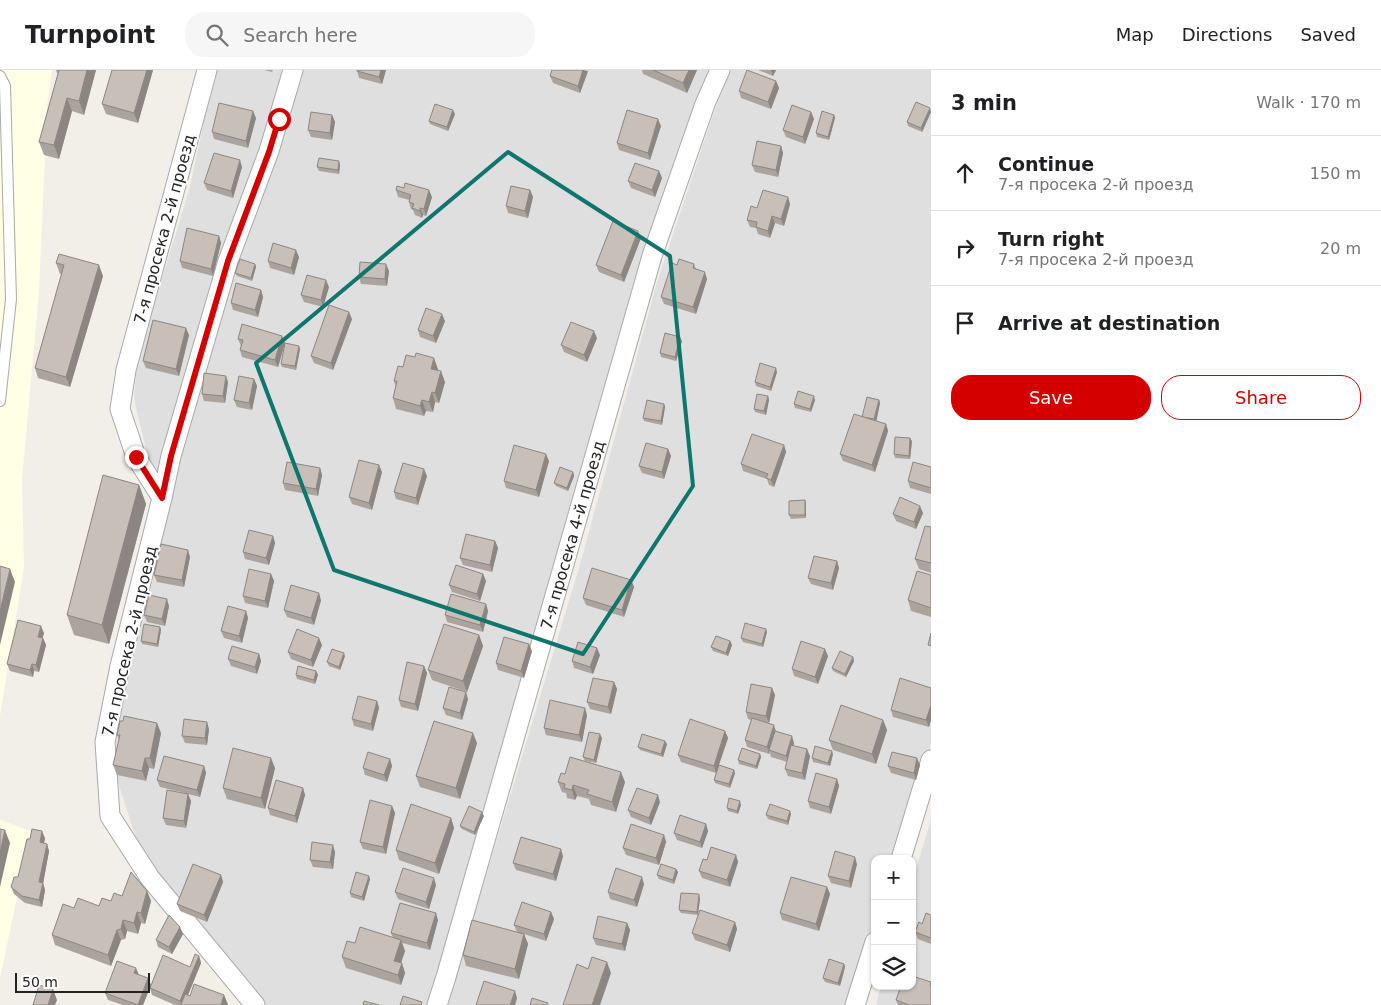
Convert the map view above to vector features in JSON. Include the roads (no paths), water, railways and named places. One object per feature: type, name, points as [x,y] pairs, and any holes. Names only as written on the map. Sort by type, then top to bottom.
[{"type":"street","name":"7-я просека 2-й проезд","points":[[162,498],[136,457],[120,409],[126,370],[207,70]]},
{"type":"street","name":"7-я просека 2-й проезд","points":[[255,1005],[150,878],[110,816],[105,742],[120,666],[171,456],[228,261],[269,152],[293,70]]},
{"type":"street","name":"7-я просека 4-й проезд","points":[[437,1005],[463,920],[652,256],[705,104],[720,70]]},
{"type":"street","points":[[902,855],[931,760]]},
{"type":"street","points":[[855,1005],[874,945]]},
{"type":"lane","points":[[0,76],[5,86],[4,218],[11,299],[0,401]]}]
